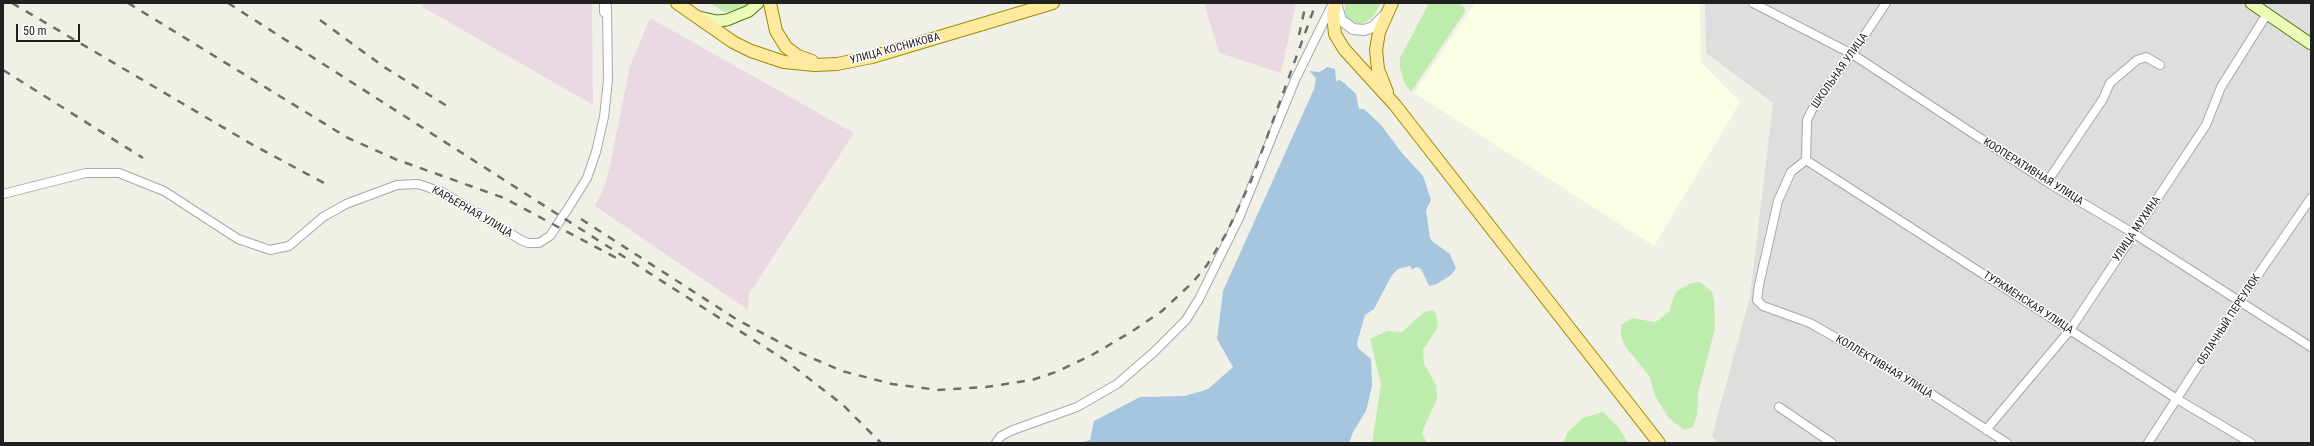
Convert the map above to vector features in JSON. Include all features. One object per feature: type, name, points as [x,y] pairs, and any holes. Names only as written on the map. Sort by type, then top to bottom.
[{"type":"main road","name":"УЛИЦА КОСНИКОВА","points":[[677,3],[733,42],[768,57],[799,64],[837,64],[879,55],[1053,3]]},
{"type":"main road","points":[[696,16],[717,21],[727,20],[749,11],[758,3]]},
{"type":"main road","points":[[770,3],[776,31],[786,47],[798,56],[810,60],[837,64]]},
{"type":"main road","points":[[1335,3],[1334,24],[1339,41],[1344,49],[1395,105],[1659,443]]},
{"type":"main road","points":[[1392,3],[1386,14],[1378,37],[1376,59],[1380,78],[1395,105]]},
{"type":"main road","points":[[2251,3],[2311,44]]},
{"type":"street","points":[[606,6],[611,3]]},
{"type":"street","points":[[1335,3],[1340,20],[1353,30],[1364,30],[1374,27],[1386,14]]},
{"type":"street","points":[[996,443],[1001,436],[1013,430],[1077,407],[1117,384],[1154,352],[1186,320],[1199,299],[1239,218],[1295,80],[1335,3]]},
{"type":"street","name":"КООПЕРАТИВНАЯ УЛИЦА","points":[[1752,3],[1852,54],[2047,182],[2133,234],[2311,347]]},
{"type":"street","name":"ШКОЛЬНАЯ УЛИЦА","points":[[1806,160],[1807,120],[1817,100],[1852,54],[1886,3]]},
{"type":"street","name":"КАРЬЕРНАЯ УЛИЦА","points":[[3,194],[86,174],[119,173],[164,191],[238,239],[270,250],[289,246],[323,216],[340,206],[397,185],[418,184],[442,192],[521,240],[528,243],[540,242],[550,236],[587,178],[596,152],[603,123],[608,80],[606,6]]},
{"type":"street","name":"УЛИЦА МУХИНА","points":[[1986,430],[2070,330],[2206,125],[2221,87],[2267,14]]},
{"type":"street","points":[[2047,182],[2103,99],[2110,83],[2137,60],[2146,57],[2160,65]]},
{"type":"street","name":"КОЛЛЕКТИВНАЯ УЛИЦА","points":[[1806,160],[1791,172],[1778,201],[1759,285],[1758,300],[1763,306],[1810,323],[1913,382],[2007,443]]},
{"type":"street","name":"ТУРКМЕНСКАЯ УЛИЦА","points":[[1806,160],[2177,399],[2251,443]]},
{"type":"street","name":"ОБЛАЧНЫЙ ПЕРЕУЛОК","points":[[2148,443],[2240,301],[2311,198]]},
{"type":"street","points":[[1779,407],[1832,443]]},
{"type":"shaded area","points":[[423,3],[592,3],[593,105],[421,6]]},
{"type":"shaded area","points":[[1204,3],[1296,3],[1281,73],[1219,53]]},
{"type":"shaded area","points":[[1475,3],[1700,3],[1701,62],[1740,102],[1654,246],[1414,93]]},
{"type":"shaded area","points":[[1705,3],[2311,3],[2311,443],[1717,443],[1712,436],[1750,297],[1773,103],[1706,53]]},
{"type":"shaded area","points":[[650,18],[854,133],[749,294],[748,310],[595,206],[605,185],[610,165],[630,66]]},
{"type":"green space","points":[[710,3],[750,3],[736,10],[725,12]]},
{"type":"green space","points":[[1345,3],[1381,3],[1372,18],[1361,24],[1349,21],[1345,17]]},
{"type":"green space","points":[[1429,3],[1459,3],[1464,7],[1465,12],[1411,92],[1405,84],[1400,68],[1400,58]]},
{"type":"green space","points":[[1700,282],[1712,292],[1714,300],[1715,329],[1698,393],[1697,414],[1693,427],[1684,430],[1668,417],[1655,396],[1650,377],[1625,346],[1621,336],[1621,325],[1633,318],[1654,322],[1659,320],[1670,311],[1672,301],[1677,291],[1691,283]]},
{"type":"green space","points":[[1433,310],[1436,313],[1438,327],[1423,350],[1424,364],[1436,385],[1437,399],[1422,434],[1427,443],[1372,443],[1381,384],[1370,339],[1387,331],[1402,332],[1424,312]]},
{"type":"green space","points":[[1603,412],[1619,428],[1628,443],[1563,443],[1568,432],[1583,418]]},
{"type":"water","points":[[1327,67],[1335,69],[1336,81],[1339,80],[1343,82],[1356,94],[1359,109],[1364,109],[1381,125],[1402,153],[1423,176],[1431,200],[1426,210],[1430,238],[1433,242],[1450,254],[1456,268],[1451,275],[1437,284],[1429,286],[1421,269],[1417,267],[1412,269],[1410,266],[1398,269],[1392,275],[1374,309],[1365,315],[1357,343],[1358,348],[1371,359],[1372,386],[1366,411],[1353,432],[1350,441],[1347,443],[1079,443],[1090,440],[1094,421],[1140,397],[1185,396],[1208,389],[1233,367],[1217,339],[1223,291],[1314,89],[1316,78],[1309,71],[1320,72]]},
{"type":"railway","points":[[12,3],[253,145],[324,183]]},
{"type":"railway","points":[[128,3],[348,138],[395,159],[504,198],[620,260]]},
{"type":"railway","points":[[228,3],[785,360],[843,405],[881,443]]},
{"type":"railway","points":[[1299,35],[1306,3]]},
{"type":"railway","points":[[581,219],[736,319],[796,351],[842,371],[892,384],[938,390],[986,387],[1032,380],[1056,372],[1092,355],[1131,332],[1162,311],[1193,282],[1207,265],[1226,234],[1251,181],[1316,3]]},
{"type":"railway","points":[[320,20],[384,67],[447,106]]},
{"type":"railway","points":[[3,70],[143,158]]}]
